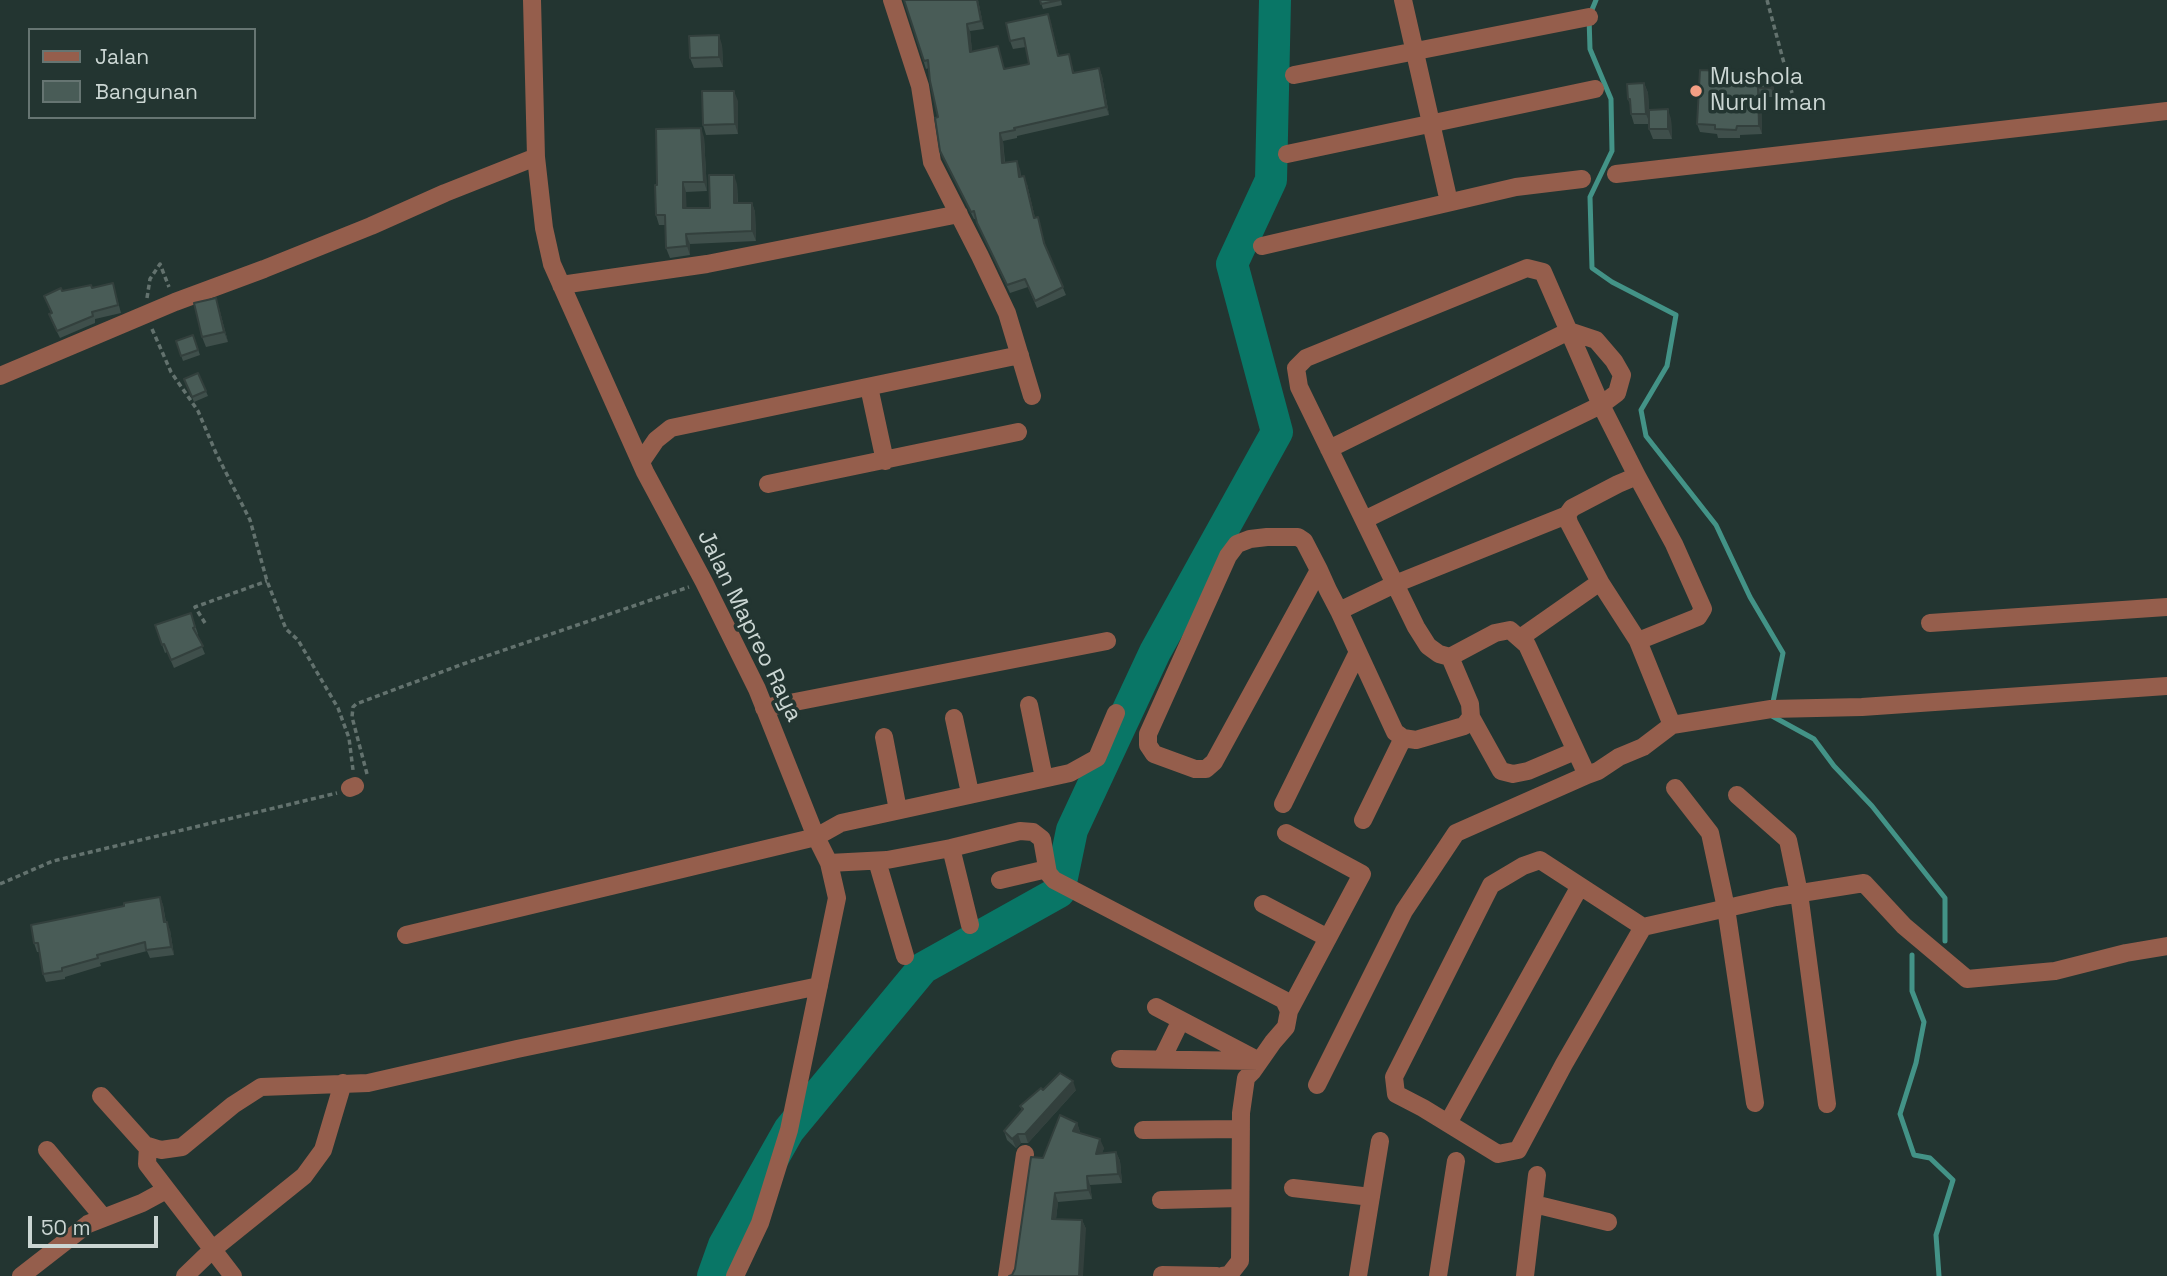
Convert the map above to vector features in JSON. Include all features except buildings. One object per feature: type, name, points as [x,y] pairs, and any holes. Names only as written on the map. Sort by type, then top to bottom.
[{"type":"street","name":"Jalan Mapreo Raya","points":[[532,0],[536,157],[552,264],[641,462],[757,689],[829,863],[837,898],[789,1130],[760,1223],[736,1276]]},
{"type":"street","points":[[892,0],[916,70],[932,162],[999,296],[1032,396]]},
{"type":"street","points":[[1403,0],[1450,202]]},
{"type":"street","points":[[1294,75],[1589,17]]},
{"type":"street","points":[[1287,154],[1595,89]]},
{"type":"street","points":[[1616,174],[2167,111]]},
{"type":"street","points":[[0,376],[175,302],[371,226],[536,157]]},
{"type":"street","points":[[1262,246],[1516,187],[1582,179]]},
{"type":"street","points":[[561,285],[707,264],[959,214]]},
{"type":"street","points":[[1587,775],[1527,645],[1520,638],[1510,630],[1494,633],[1450,657],[1439,654],[1428,646],[1299,387],[1296,368],[1306,358],[1527,268],[1543,272],[1601,405],[1674,544],[1703,609],[1698,617],[1638,641]]},
{"type":"street","points":[[1329,449],[1569,331],[1596,340],[1614,360],[1622,375],[1617,394],[1601,405],[1364,520]]},
{"type":"street","points":[[641,462],[656,440],[671,428],[1020,355]]},
{"type":"street","points":[[869,387],[885,461]]},
{"type":"street","points":[[768,484],[1017,432]]},
{"type":"street","points":[[1339,611],[1395,584],[1567,515],[1572,508],[1637,476]]},
{"type":"street","points":[[1567,515],[1600,582],[1638,641],[1672,725]]},
{"type":"street","points":[[1319,570],[1214,762],[1206,769],[1195,769],[1154,754],[1148,745],[1148,734],[1228,556],[1237,544],[1267,537],[1298,537],[1304,541],[1319,570],[1339,611],[1395,732],[1403,738],[1416,740],[1464,726],[1471,716]]},
{"type":"street","points":[[1520,638],[1600,582]]},
{"type":"street","points":[[1930,623],[2167,607]]},
{"type":"street","points":[[764,708],[1107,641]]},
{"type":"street","points":[[1283,804],[1358,652]]},
{"type":"street","points":[[1450,657],[1470,704],[1471,716],[1501,771],[1513,774],[1528,771],[1575,751]]},
{"type":"street","points":[[1317,1085],[1404,911],[1456,833],[1598,771],[1619,757],[1643,747],[1672,725],[1771,709],[1862,707],[2167,686]]},
{"type":"street","points":[[1029,705],[1044,778]]},
{"type":"street","points":[[406,935],[816,837],[841,823],[1070,773],[1097,758],[1116,713]]},
{"type":"street","points":[[954,718],[970,793]]},
{"type":"street","points":[[884,737],[898,810]]},
{"type":"street","points":[[1363,820],[1403,738]]},
{"type":"street","points":[[1675,788],[1710,833],[1726,908],[1755,1103]]},
{"type":"street","points":[[1737,795],[1788,840],[1799,893],[1827,1104]]},
{"type":"street","points":[[829,863],[877,860],[951,848],[1020,831],[1033,832],[1042,839],[1048,873],[1054,880],[1284,1000],[1289,1011]]},
{"type":"street","points":[[1222,1276],[1229,1275],[1240,1261],[1241,1129],[1245,1078],[1286,1027],[1289,1011],[1362,874],[1286,833]]},
{"type":"street","points":[[951,848],[970,925]]},
{"type":"street","points":[[877,860],[905,956]]},
{"type":"street","points":[[1643,927],[1564,1063],[1518,1150],[1498,1154],[1395,1094],[1394,1077],[1491,885],[1523,866],[1540,860],[1643,927],[1799,893],[1864,883],[1905,926],[1967,979],[2055,971],[2126,953],[2167,946]]},
{"type":"street","points":[[1000,880],[1047,869]]},
{"type":"street","points":[[1448,1123],[1580,886]]},
{"type":"street","points":[[1263,904],[1328,938]]},
{"type":"street","points":[[101,1096],[148,1146],[161,1150],[182,1147],[233,1105],[261,1087],[368,1083],[819,986]]},
{"type":"street","points":[[1156,1007],[1259,1061]]},
{"type":"street","points":[[1162,1059],[1181,1020]]},
{"type":"street","points":[[1120,1059],[1259,1061]]},
{"type":"street","points":[[185,1276],[212,1250],[304,1176],[323,1150],[344,1083]]},
{"type":"street","points":[[1143,1130],[1241,1129]]},
{"type":"street","points":[[1358,1276],[1380,1141]]},
{"type":"street","points":[[148,1146],[147,1164],[233,1276]]},
{"type":"street","points":[[47,1150],[103,1217]]},
{"type":"street","points":[[1007,1276],[1025,1154]]},
{"type":"street","points":[[1438,1276],[1456,1161]]},
{"type":"street","points":[[1525,1276],[1537,1175]]},
{"type":"street","points":[[1293,1188],[1371,1197]]},
{"type":"street","points":[[21,1276],[88,1224],[166,1190]]},
{"type":"street","points":[[1161,1199],[1240,1198]]},
{"type":"street","points":[[1534,1204],[1608,1222]]},
{"type":"street","points":[[1162,1275],[1217,1276]]},
{"type":"path","points":[[1767,0],[1793,93]]},
{"type":"path","points":[[148,302],[150,279],[160,264],[175,302]]},
{"type":"path","points":[[150,324],[171,372],[198,411],[250,520],[267,581],[286,629],[298,640],[331,694],[344,723],[357,784]]},
{"type":"path","points":[[205,623],[195,607],[267,581]]},
{"type":"path","points":[[0,884],[52,861],[301,803],[357,784],[367,775],[352,717],[356,704],[463,664],[704,582]]},
{"type":"waterway","points":[[713,1276],[724,1245],[789,1130],[923,968],[1059,892],[1072,830],[1155,652],[1277,432],[1232,264],[1271,180],[1275,0]]},
{"type":"waterway","points":[[1596,0],[1589,17],[1590,49],[1611,99],[1612,151],[1590,197],[1592,268],[1612,282],[1676,315],[1667,366],[1641,410],[1646,436],[1716,525],[1750,597],[1783,653],[1772,707]]},
{"type":"waterway","points":[[1772,716],[1814,739],[1834,766],[1872,806],[1945,898],[1945,941]]},
{"type":"waterway","points":[[1912,955],[1912,991],[1924,1022],[1916,1063],[1900,1114],[1914,1155],[1930,1158],[1953,1180],[1936,1235],[1939,1276]]},
{"type":"place","name":"Mushola Nurul Iman","points":[[1696,91]]}]
